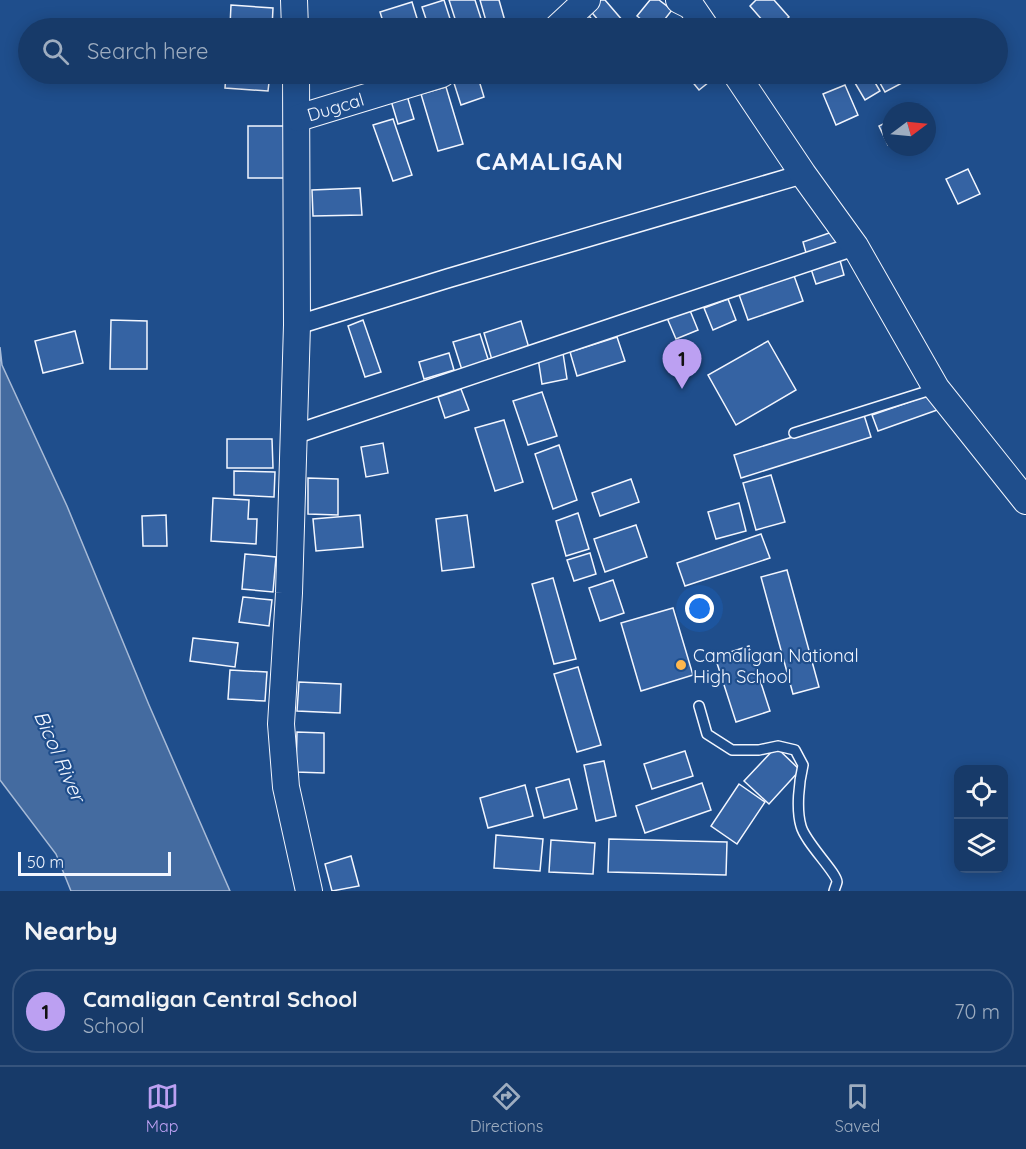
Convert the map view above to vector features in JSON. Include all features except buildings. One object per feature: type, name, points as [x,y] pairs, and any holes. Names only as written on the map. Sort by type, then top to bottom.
[{"type":"street","points":[[294,0],[295,18]]},
{"type":"street","points":[[568,18],[587,0]]},
{"type":"street","points":[[679,0],[692,6],[700,18]]},
{"type":"street","points":[[296,84],[297,325],[290,592],[281,724],[286,787],[309,891]]},
{"type":"street","name":"Dugcal","points":[[298,118],[409,84]]},
{"type":"street","points":[[743,84],[855,246],[936,388],[1026,501]]},
{"type":"street","points":[[297,325],[448,278],[803,174]]},
{"type":"street","points":[[293,435],[855,246]]},
{"type":"lane","points":[[795,433],[936,388]]},
{"type":"lane","points":[[699,706],[707,734],[732,750],[759,750],[778,746],[795,750],[803,765],[798,784],[801,827],[819,857],[834,874],[837,882],[834,891]]},
{"type":"water","name":"Bicol River","points":[[0,347],[2,365],[67,506],[149,705],[230,891],[71,891],[56,854],[0,780]]},
{"type":"place","name":"Camaligan Central School","points":[[682,389]]},
{"type":"place","name":"Camaligan National High School","points":[[681,665]]},
{"type":"district","name":"CAMALIGAN","points":[[550,161]]}]
